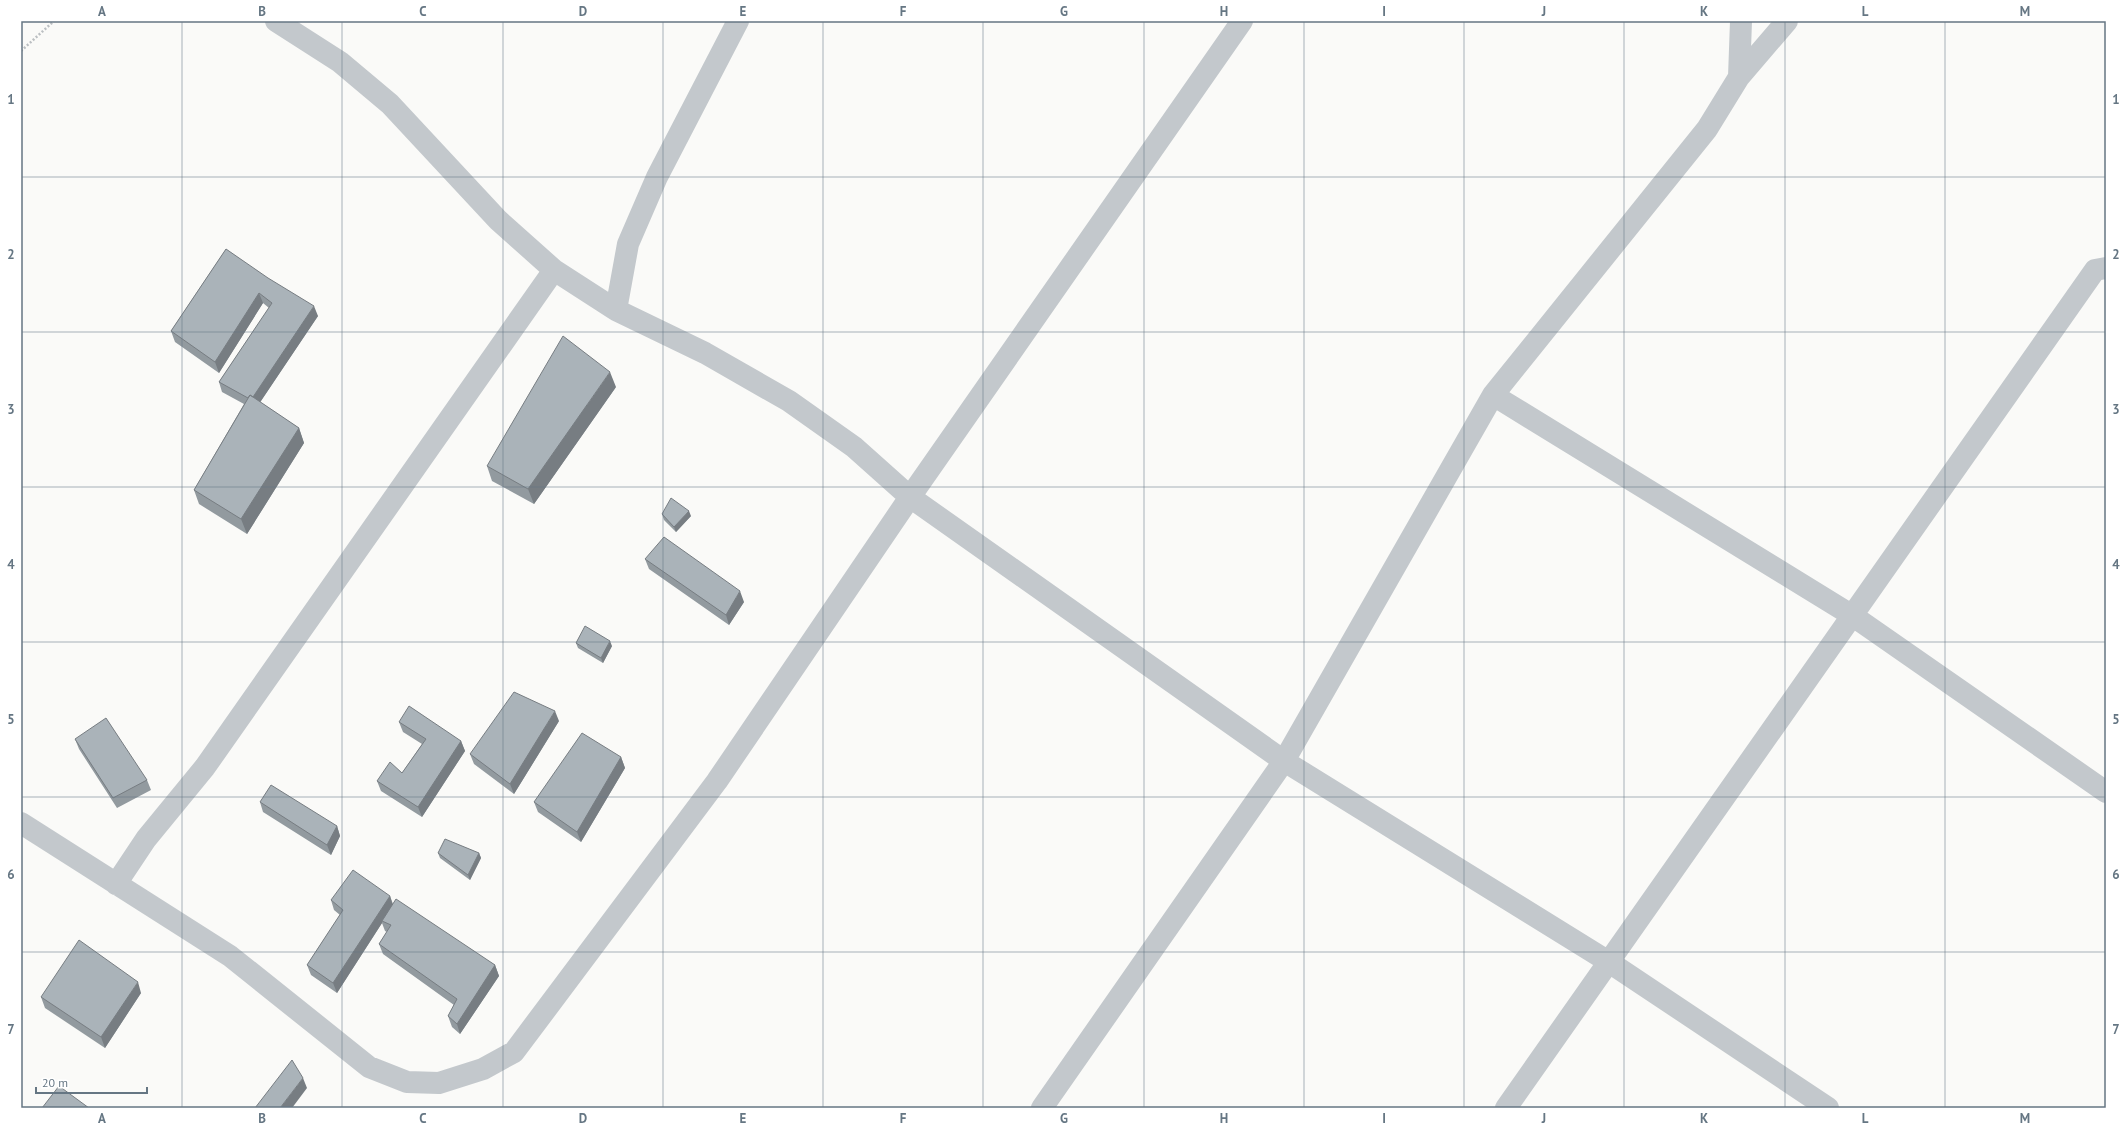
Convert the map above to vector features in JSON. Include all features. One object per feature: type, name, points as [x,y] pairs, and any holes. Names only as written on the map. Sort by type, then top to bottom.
[{"type":"street","points":[[276,21],[340,62],[390,104],[498,220],[554,270],[616,310],[706,353],[789,401],[854,448],[910,497],[1284,761],[1609,962],[1828,1108]]},
{"type":"street","points":[[616,310],[628,244],[657,177],[738,21]]},
{"type":"street","points":[[21,823],[230,956],[369,1067],[407,1082],[439,1083],[483,1069],[514,1052],[717,781],[910,497],[1242,21]]},
{"type":"street","points":[[1739,77],[1741,21]]},
{"type":"street","points":[[1042,1108],[1284,761],[1493,395],[1707,129],[1739,77],[1787,21]]},
{"type":"street","points":[[116,884],[146,839],[205,767],[554,270]]},
{"type":"street","points":[[1506,1108],[1852,616],[2102,272]]},
{"type":"street","points":[[1493,395],[1852,616],[2106,792]]},
{"type":"path","points":[[21,51],[54,21]]},
{"type":"building","points":[[226,249],[268,278],[314,306],[253,397],[250,395],[248,398],[219,382],[272,303],[259,293],[215,362],[171,331]]},
{"type":"building","points":[[563,336],[610,372],[528,489],[487,466]]},
{"type":"building","points":[[250,395],[299,428],[241,519],[194,490]]},
{"type":"building","points":[[671,498],[689,511],[674,527],[662,514]]},
{"type":"building","points":[[664,537],[740,591],[726,615],[645,559]]},
{"type":"building","points":[[585,626],[610,641],[601,658],[576,643]]},
{"type":"building","points":[[514,692],[555,711],[510,784],[470,754]]},
{"type":"building","points":[[409,706],[461,741],[418,807],[377,781],[390,762],[402,773],[426,739],[399,722]]},
{"type":"building","points":[[106,718],[147,780],[113,798],[75,739]]},
{"type":"building","points":[[582,733],[621,757],[577,832],[534,802]]},
{"type":"building","points":[[271,785],[337,826],[327,845],[260,802]]},
{"type":"building","points":[[445,839],[479,853],[468,875],[438,853]]},
{"type":"building","points":[[353,870],[390,896],[333,983],[307,965],[343,910],[331,900]]},
{"type":"building","points":[[396,899],[495,965],[457,1024],[448,1016],[457,999],[379,944],[391,925],[382,921]]},
{"type":"building","points":[[79,940],[138,982],[101,1037],[41,997]]},
{"type":"building","points":[[292,1060],[303,1078],[280,1108],[255,1108]]},
{"type":"building","points":[[59,1086],[89,1108],[42,1108]]}]
